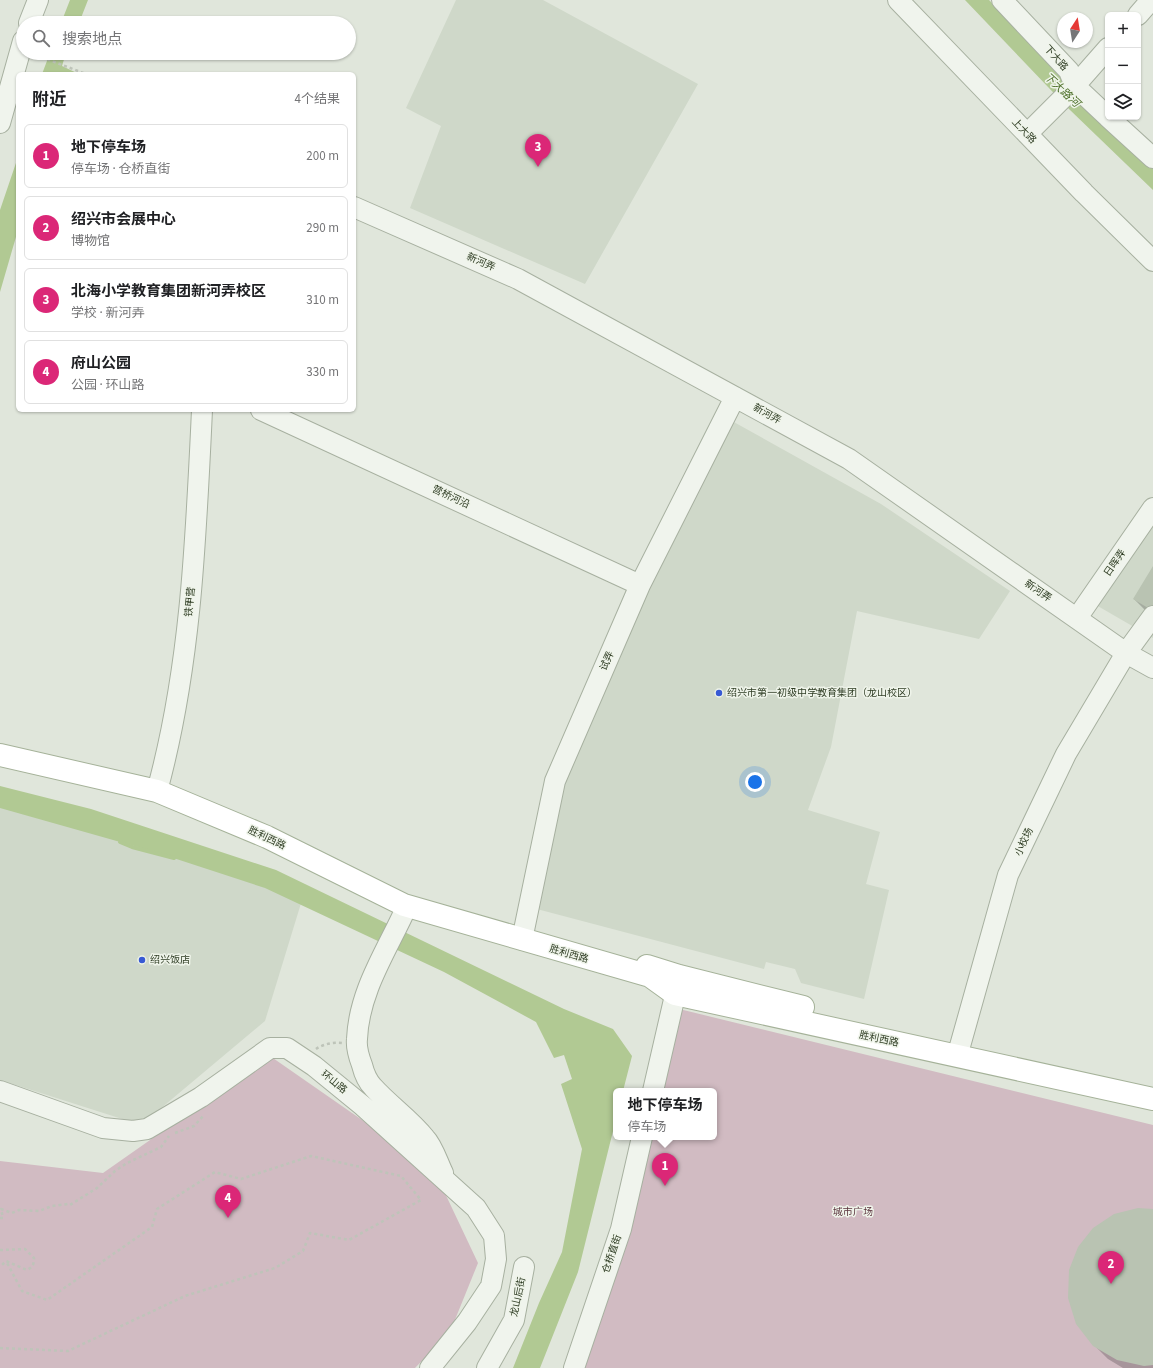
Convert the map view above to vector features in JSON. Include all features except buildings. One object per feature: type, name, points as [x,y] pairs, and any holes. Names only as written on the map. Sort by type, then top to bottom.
[{"type":"main road","name":"胜利西路","points":[[0,744],[159,786],[271,825],[408,896],[677,985],[1153,1099]]},
{"type":"main road","name":"胜利西路","points":[[0,755],[159,786],[267,837],[403,915],[524,935]]},
{"type":"main road","name":"胜利西路","points":[[677,985],[1153,1087]]},
{"type":"street","points":[[32,16],[38,0]]},
{"type":"street","name":"上大路","points":[[898,0],[1084,193],[1153,261]]},
{"type":"street","name":"下大路","points":[[1002,0],[1069,70],[1073,88],[1105,115]]},
{"type":"street","points":[[1141,12],[1151,0]]},
{"type":"street","points":[[1027,134],[1056,106],[1105,51]]},
{"type":"street","points":[[0,123],[18,60]]},
{"type":"street","name":"下大路","points":[[1111,120],[1153,158]]},
{"type":"street","name":"新河弄","points":[[356,208],[518,279],[849,459],[1126,653],[1153,668]]},
{"type":"street","name":"试弄","points":[[524,935],[555,781],[640,585],[735,397]]},
{"type":"street","name":"铁甲营","points":[[159,786],[182,678],[195,549],[202,412]]},
{"type":"street","name":"营桥河沿","points":[[265,412],[640,585]]},
{"type":"street","name":"日晖弄","points":[[1077,618],[1153,508]]},
{"type":"street","name":"小校场","points":[[960,1046],[1008,875],[1066,754],[1126,653],[1153,616]]},
{"type":"street","points":[[403,915],[366,993],[356,1040],[364,1073],[371,1086],[426,1138],[449,1184]]},
{"type":"street","points":[[654,1088],[677,985]]},
{"type":"street","name":"环山路","points":[[0,1091],[103,1128],[133,1131],[147,1129],[201,1097],[270,1048],[287,1048],[314,1066],[364,1106],[476,1208],[494,1236],[496,1259],[491,1286],[467,1322],[430,1368]]},
{"type":"street","name":"仓桥直街","points":[[574,1368],[621,1229],[641,1140]]},
{"type":"street","name":"龙山后街","points":[[487,1368],[514,1320],[524,1267]]},
{"type":"path","points":[[50,60],[82,72]]},
{"type":"path","points":[[0,1348],[68,1351],[186,1296],[275,1268],[303,1251],[310,1233],[349,1240],[421,1200],[400,1176],[311,1156],[241,1179],[215,1172],[157,1209],[152,1227],[47,1300],[22,1291],[6,1261]]},
{"type":"path","points":[[0,1250],[25,1249],[34,1258],[34,1264],[27,1270],[6,1261]]},
{"type":"path","points":[[0,1267],[6,1261]]},
{"type":"shaded area","points":[[456,0],[543,0],[698,84],[585,284],[410,208],[441,126],[406,108]]},
{"type":"shaded area","name":"绍兴市第一初级中学教育集团（龙山校区）","points":[[732,421],[881,504],[1010,591],[979,639],[857,611],[831,747],[808,810],[880,832],[866,884],[889,890],[864,999],[801,983],[795,969],[766,962],[764,969],[533,908],[555,781]]},
{"type":"shaded area","points":[[1153,521],[1153,638],[1096,605]]},
{"type":"shaded area","name":"绍兴饭店","points":[[0,797],[302,900],[265,1021],[141,1125],[0,1080]]},
{"type":"green space","name":"城市广场","points":[[667,1006],[1153,1125],[1153,1368],[575,1368],[633,1140],[717,1140],[717,1088],[646,1088]]},
{"type":"green space","points":[[270,1056],[434,1170],[478,1263],[450,1332],[415,1368],[0,1368],[0,1161],[103,1173]]},
{"type":"water","points":[[70,0],[88,0],[82,16],[64,16]]},
{"type":"water","name":"下大路河","points":[[965,0],[989,0],[1105,116],[1105,120],[1109,120],[1153,164],[1153,190],[1070,110]]},
{"type":"water","points":[[47,60],[64,60],[62,66],[75,72],[43,72]]},
{"type":"water","points":[[16,163],[16,237],[0,292],[0,210]]},
{"type":"water","points":[[0,786],[91,809],[276,870],[564,1009],[613,1029],[632,1056],[624,1088],[613,1088],[613,1131],[578,1272],[540,1368],[513,1368],[539,1303],[562,1252],[582,1149],[561,1084],[572,1079],[564,1055],[554,1058],[536,1022],[444,972],[265,888],[152,851],[0,808]]},
{"type":"waterway","points":[[120,842],[132,847],[174,858]]},
{"type":"place","name":"北海小学教育集团新河弄校区","points":[[538,167]]},
{"type":"place","name":"绍兴市第一初级中学教育集团（龙山校区）","points":[[719,693]]},
{"type":"place","name":"绍兴饭店","points":[[142,960]]},
{"type":"place","name":"地下停车场","points":[[665,1186]]},
{"type":"place","name":"府山公园","points":[[228,1218]]},
{"type":"place","name":"绍兴市会展中心","points":[[1111,1284]]}]
